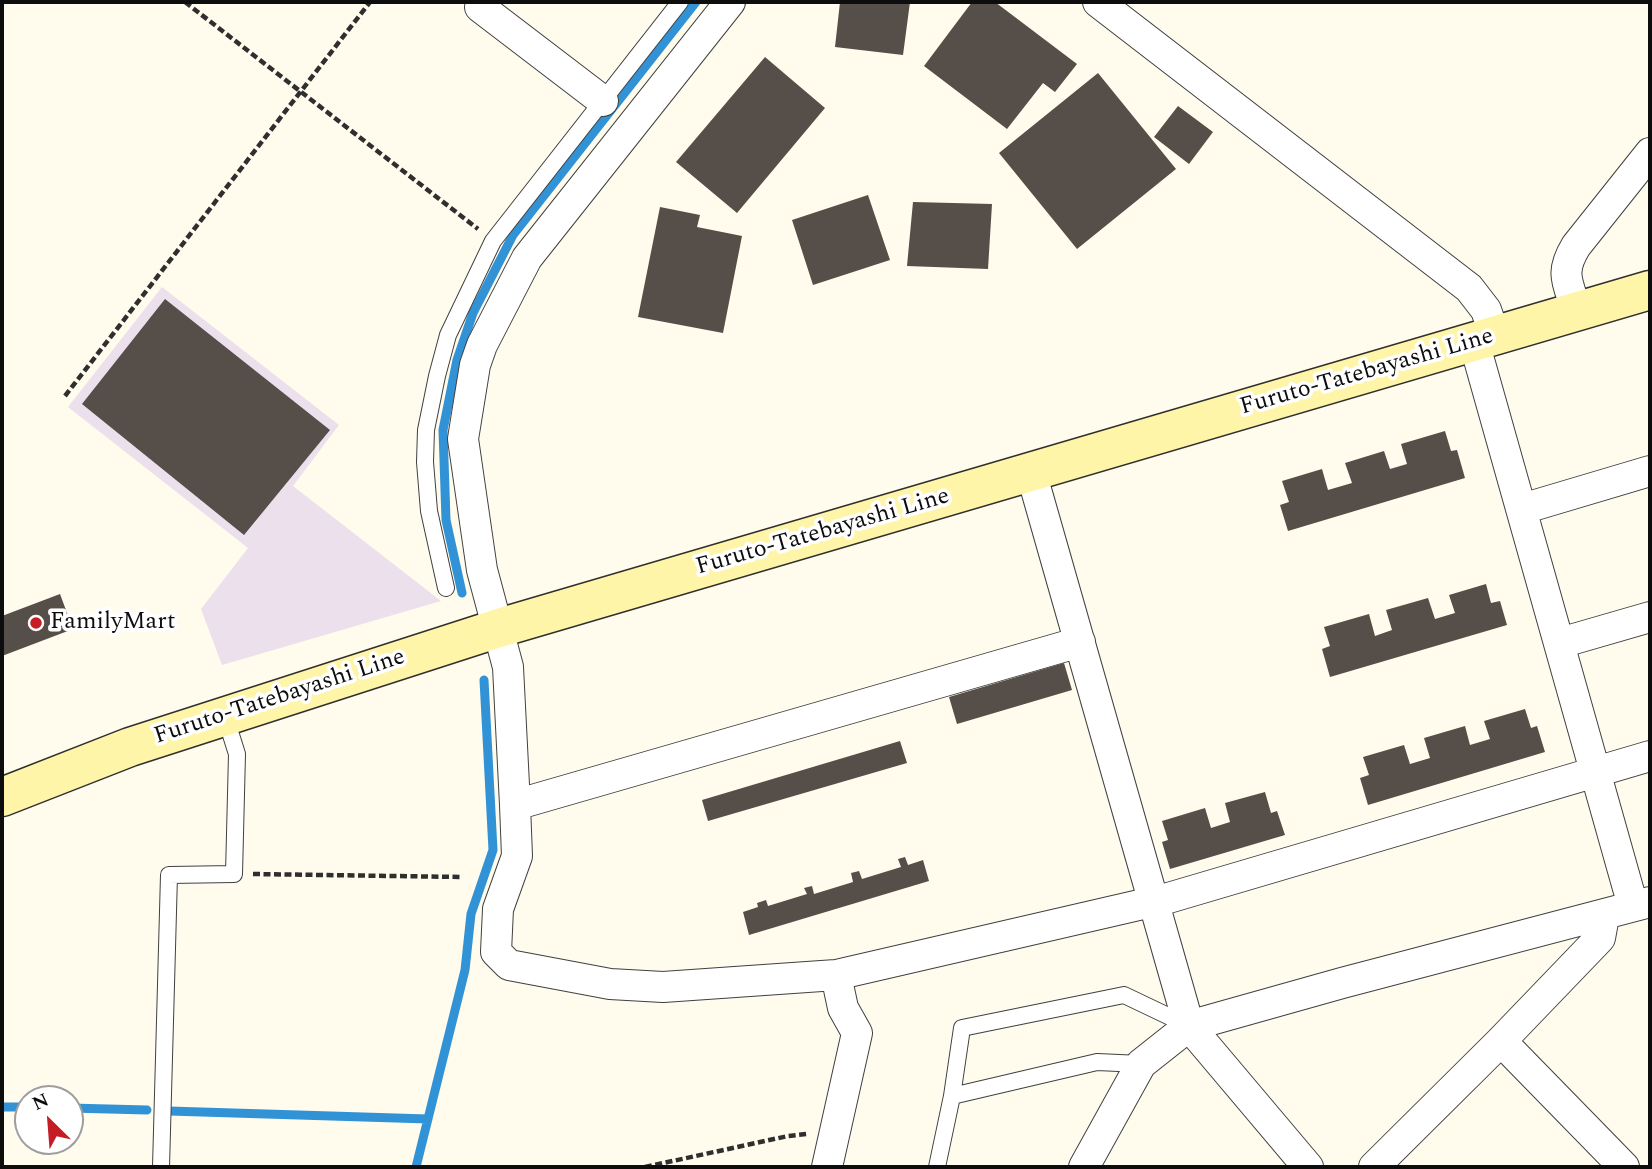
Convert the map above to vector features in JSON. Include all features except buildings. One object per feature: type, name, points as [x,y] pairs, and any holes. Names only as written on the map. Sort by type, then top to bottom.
[{"type":"main road","name":"Furuto-Tatebayashi Line","points":[[2,797],[131,747],[499,628],[1650,290]]},
{"type":"street","points":[[730,2],[527,258],[482,345],[475,365],[463,439],[482,570],[508,667],[517,856],[498,909],[496,952],[509,965],[610,984],[663,987],[836,975],[1155,902],[1650,756]]},
{"type":"street","points":[[1084,1167],[1141,1063],[1189,1026],[1642,904],[1595,772],[1522,509],[1485,339],[1486,310],[1469,288],[1098,2]]},
{"type":"street","points":[[480,7],[603,101]]},
{"type":"street","points":[[1577,312],[1565,273],[1566,262],[1650,153]]},
{"type":"street","points":[[1522,509],[1650,471]]},
{"type":"street","points":[[1031,472],[1189,1026],[1308,1167]]},
{"type":"street","points":[[1560,643],[1650,617]]},
{"type":"street","points":[[515,806],[1080,642]]},
{"type":"street","points":[[1374,1167],[1600,938],[1604,916]]},
{"type":"street","points":[[827,1167],[857,1033],[843,1008],[836,975]]},
{"type":"street","points":[[1501,1041],[1624,1167]]},
{"type":"lane","points":[[446,588],[429,512],[425,461],[426,430],[436,376],[448,335],[493,241],[680,2]]},
{"type":"lane","points":[[161,1167],[169,874],[234,874],[237,754],[225,716]]},
{"type":"lane","points":[[937,1167],[952,1096],[962,1028],[1124,995],[1189,1026]]},
{"type":"lane","points":[[952,1096],[1097,1062],[1141,1063]]},
{"type":"path","points":[[186,2],[493,241]]},
{"type":"path","points":[[65,396],[370,2]]},
{"type":"path","points":[[234,874],[463,877]]},
{"type":"path","points":[[645,1167],[788,1136],[836,1132]]},
{"type":"shaded area","points":[[162,287],[339,425],[293,486],[441,601],[222,665],[201,609],[248,548],[68,407]]},
{"type":"waterway","points":[[462,593],[446,520],[443,430],[457,360],[473,313],[513,235],[696,2]]},
{"type":"waterway","points":[[416,1167],[465,970],[471,914],[493,850],[484,680]]},
{"type":"waterway","points":[[2,1107],[14,1107]]},
{"type":"waterway","points":[[84,1108],[147,1110]]},
{"type":"waterway","points":[[169,1111],[428,1119]]},
{"type":"place","name":"FamilyMart","points":[[36,623]]}]
